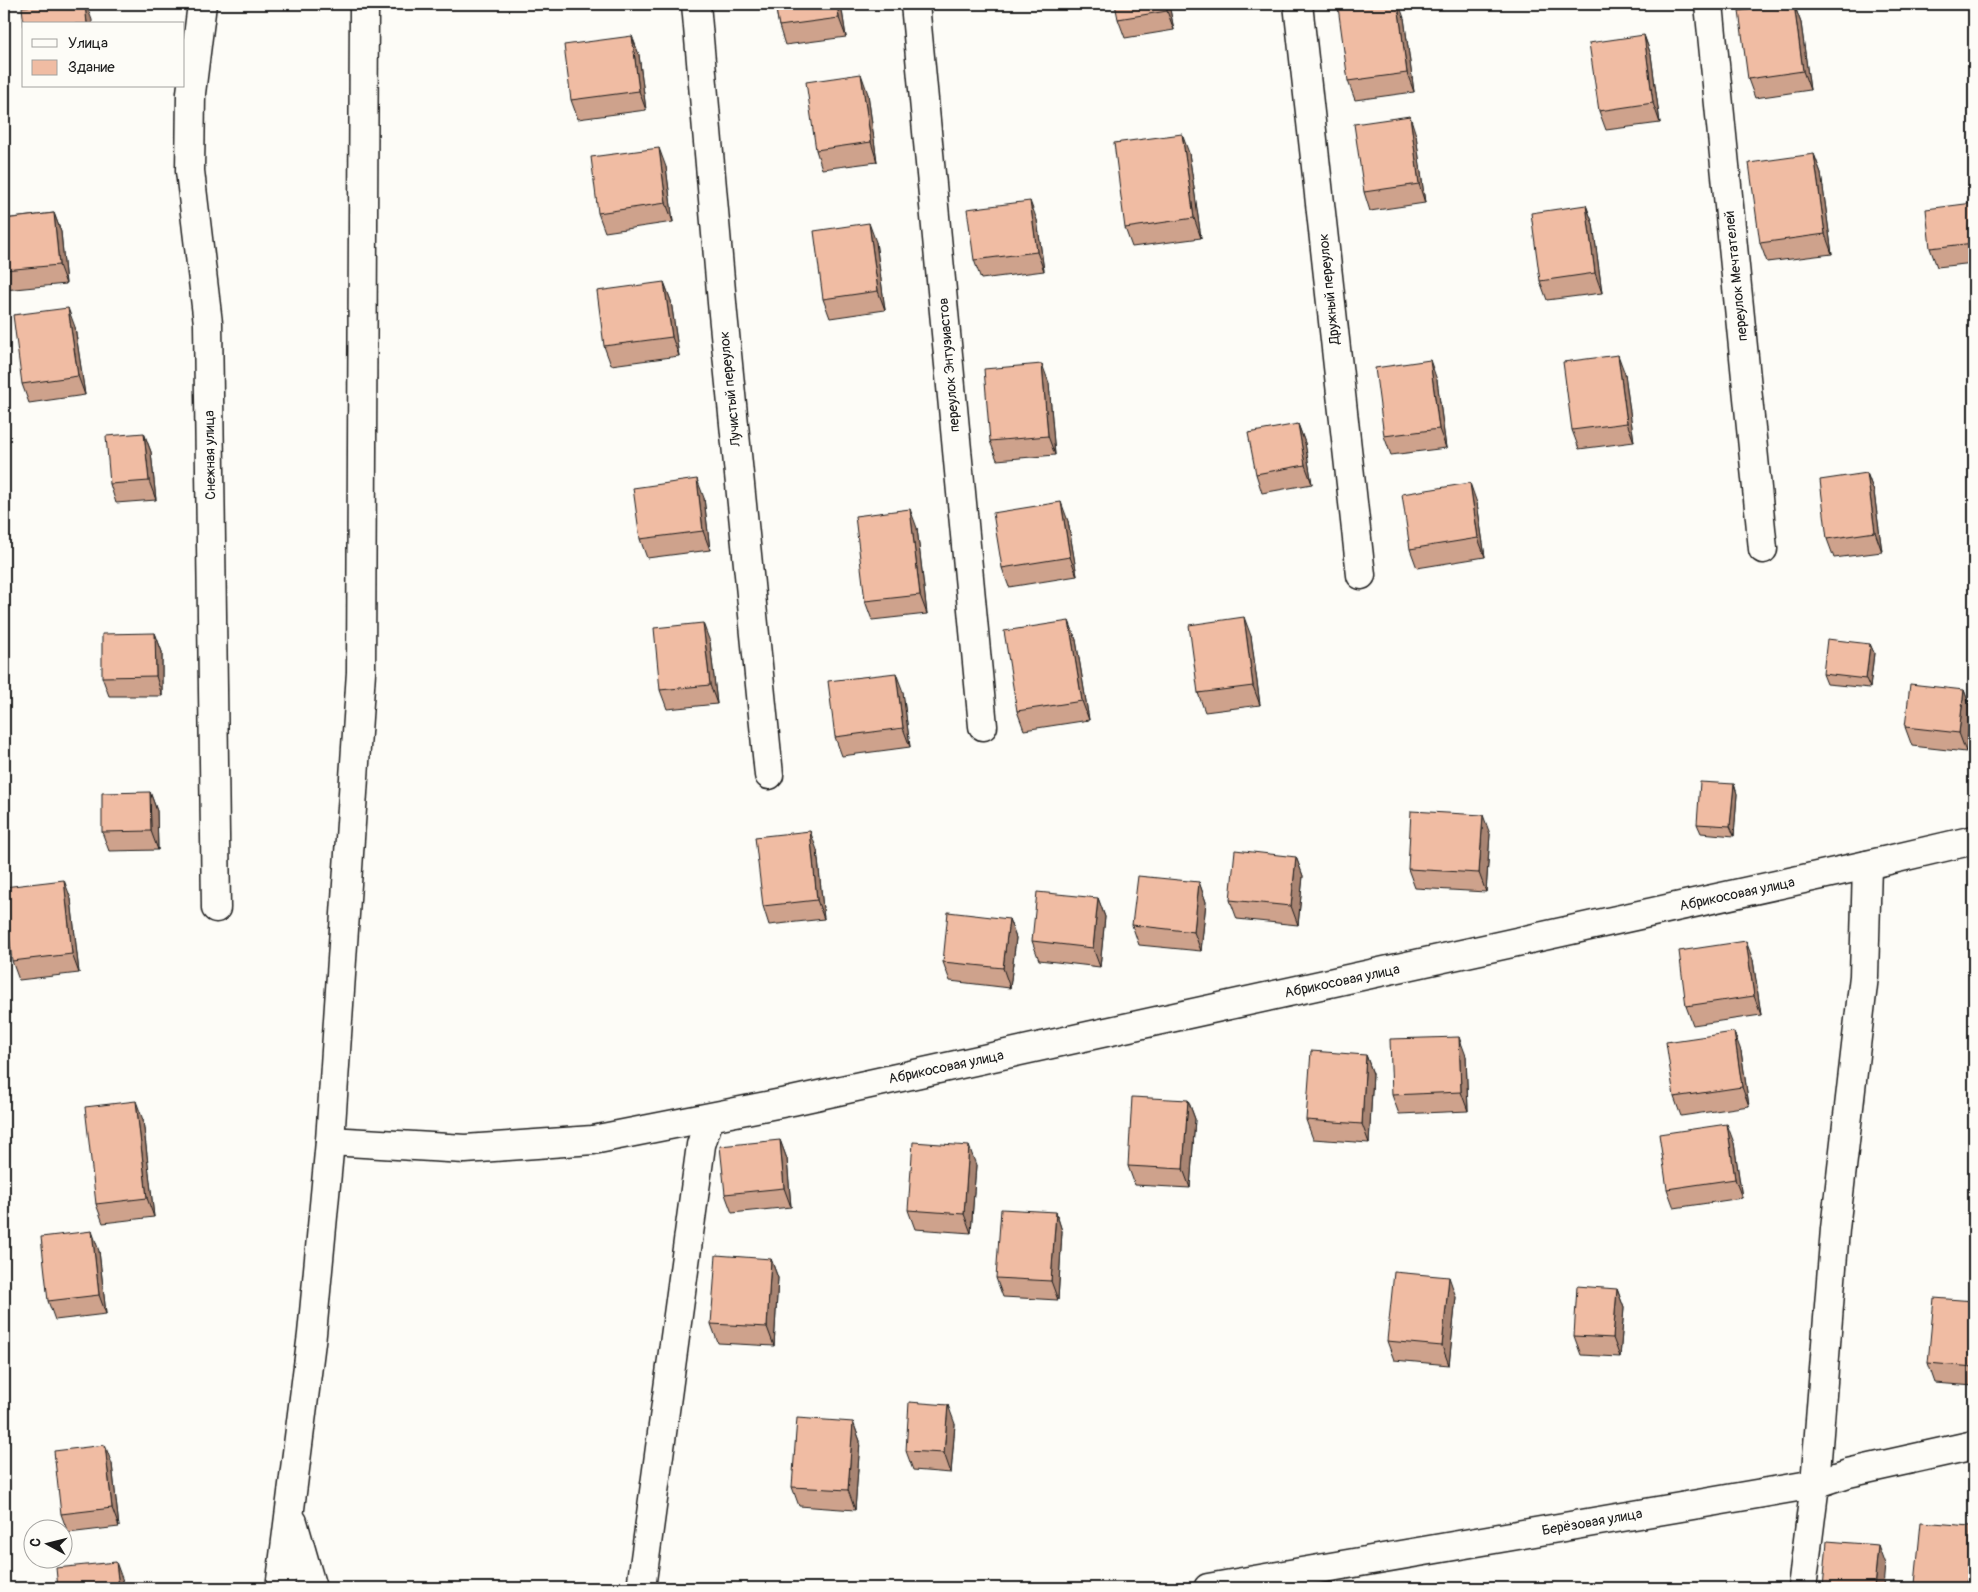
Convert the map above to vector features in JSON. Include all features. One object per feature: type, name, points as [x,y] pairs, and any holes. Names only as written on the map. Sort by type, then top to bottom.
[{"type":"street","name":"Снежная улица","points":[[202,4],[191,93],[190,171],[208,324],[216,908]]},
{"type":"street","points":[[280,1588],[312,1334],[330,1141],[361,672],[364,4]]},
{"type":"street","name":"Лучистый переулок","points":[[696,4],[723,314],[769,774]]},
{"type":"street","name":"переулок Энтузиастов","points":[[915,4],[984,726]]},
{"type":"street","name":"Дружный переулок","points":[[1298,4],[1361,575]]},
{"type":"street","name":"переулок Мечтателей","points":[[1709,4],[1763,549]]},
{"type":"street","name":"Абрикосовая улица","points":[[330,1141],[465,1149],[593,1140],[709,1119],[1867,866],[1974,840]]},
{"type":"street","points":[[1802,1588],[1815,1484],[1835,1229],[1864,976],[1867,866]]},
{"type":"street","points":[[641,1588],[701,1145],[709,1119]]},
{"type":"street","name":"Берёзовая улица","points":[[1208,1588],[1815,1484],[1848,1473],[1974,1445]]},
{"type":"street","points":[[290,1512],[312,1588]]},
{"type":"building","points":[[85,4],[87,22],[24,22],[22,7]]},
{"type":"building","points":[[775,4],[837,4],[839,18],[779,26]]},
{"type":"building","points":[[1115,4],[1166,4],[1167,11],[1118,19]]},
{"type":"building","points":[[1365,4],[1398,4],[1407,73],[1348,81],[1338,7]]},
{"type":"building","points":[[1794,4],[1803,71],[1748,79],[1739,11]]},
{"type":"building","points":[[1644,35],[1653,103],[1599,111],[1589,43]]},
{"type":"building","points":[[632,36],[639,91],[571,100],[564,45]]},
{"type":"building","points":[[861,74],[871,142],[816,150],[806,82]]},
{"type":"building","points":[[1410,116],[1419,184],[1364,192],[1354,124]]},
{"type":"building","points":[[1182,134],[1194,218],[1125,228],[1114,143]]},
{"type":"building","points":[[659,148],[666,203],[598,213],[591,157]]},
{"type":"building","points":[[1814,154],[1825,234],[1760,243],[1749,163]]},
{"type":"building","points":[[1030,201],[1037,252],[974,260],[967,209]]},
{"type":"building","points":[[1973,203],[1974,243],[1930,248],[1926,209]]},
{"type":"building","points":[[1586,205],[1595,273],[1540,281],[1531,213]]},
{"type":"building","points":[[54,213],[59,265],[4,270],[4,219]]},
{"type":"building","points":[[869,223],[878,291],[823,299],[814,231]]},
{"type":"building","points":[[664,282],[672,337],[604,346],[597,291]]},
{"type":"building","points":[[68,308],[78,376],[22,384],[13,315]]},
{"type":"building","points":[[1618,355],[1627,423],[1572,430],[1563,362]]},
{"type":"building","points":[[1430,360],[1439,429],[1384,436],[1375,368]]},
{"type":"building","points":[[1042,364],[1048,436],[990,441],[984,369]]},
{"type":"building","points":[[1298,424],[1305,465],[1256,474],[1248,433]]},
{"type":"building","points":[[144,433],[149,481],[110,484],[106,436]]},
{"type":"building","points":[[1867,473],[1875,532],[1827,539],[1820,480]]},
{"type":"building","points":[[697,479],[703,531],[640,539],[633,488]]},
{"type":"building","points":[[1470,483],[1478,538],[1410,549],[1402,494]]},
{"type":"building","points":[[1061,502],[1070,557],[1002,568],[993,513]]},
{"type":"building","points":[[910,509],[920,595],[865,601],[855,516]]},
{"type":"building","points":[[1244,617],[1253,686],[1198,693],[1189,625]]},
{"type":"building","points":[[1069,621],[1082,701],[1017,711],[1004,631]]},
{"type":"building","points":[[703,623],[710,685],[660,690],[654,628]]},
{"type":"building","points":[[155,633],[156,676],[102,677],[102,634]]},
{"type":"building","points":[[1827,639],[1870,644],[1866,679],[1823,674]]},
{"type":"building","points":[[896,673],[903,728],[835,737],[828,681]]},
{"type":"building","points":[[1910,684],[1964,690],[1959,733],[1905,727]]},
{"type":"building","points":[[1700,782],[1734,784],[1730,826],[1697,824]]},
{"type":"building","points":[[150,792],[151,831],[102,832],[102,793]]},
{"type":"building","points":[[1411,811],[1483,815],[1479,873],[1408,869]]},
{"type":"building","points":[[810,831],[817,900],[763,906],[755,837]]},
{"type":"building","points":[[1235,850],[1296,857],[1291,906],[1230,900]]},
{"type":"building","points":[[1138,876],[1199,882],[1194,932],[1132,925]]},
{"type":"building","points":[[64,880],[72,954],[12,961],[4,887]]},
{"type":"building","points":[[1037,892],[1098,898],[1093,948],[1032,941]]},
{"type":"building","points":[[948,912],[1009,919],[1003,968],[943,962]]},
{"type":"building","points":[[1746,941],[1754,996],[1686,1006],[1679,951]]},
{"type":"building","points":[[1734,1032],[1742,1087],[1674,1097],[1666,1042]]},
{"type":"building","points":[[1459,1037],[1461,1092],[1392,1095],[1390,1039]]},
{"type":"building","points":[[1311,1051],[1366,1055],[1362,1124],[1306,1120]]},
{"type":"building","points":[[1132,1097],[1188,1100],[1183,1169],[1128,1166]]},
{"type":"building","points":[[136,1101],[147,1198],[96,1204],[85,1107]]},
{"type":"building","points":[[1727,1124],[1735,1179],[1667,1189],[1659,1134]]},
{"type":"building","points":[[780,1140],[784,1188],[725,1194],[720,1146]]},
{"type":"building","points":[[913,1142],[969,1146],[964,1214],[908,1210]]},
{"type":"building","points":[[1001,1209],[1056,1212],[1051,1281],[996,1278]]},
{"type":"building","points":[[92,1231],[99,1295],[48,1301],[41,1237]]},
{"type":"building","points":[[716,1255],[771,1259],[767,1327],[711,1324]]},
{"type":"building","points":[[1394,1272],[1449,1277],[1442,1346],[1387,1341]]},
{"type":"building","points":[[1577,1286],[1617,1289],[1613,1338],[1574,1336]]},
{"type":"building","points":[[1934,1298],[1974,1301],[1974,1367],[1928,1363]]},
{"type":"building","points":[[909,1402],[948,1405],[944,1453],[906,1451]]},
{"type":"building","points":[[797,1418],[853,1422],[848,1490],[792,1487]]},
{"type":"building","points":[[105,1445],[112,1508],[61,1514],[54,1451]]},
{"type":"building","points":[[1921,1522],[1971,1526],[1966,1588],[1915,1584]]},
{"type":"building","points":[[1827,1541],[1878,1545],[1874,1588],[1823,1588]]},
{"type":"building","points":[[116,1562],[119,1588],[58,1588],[56,1570],[72,1570],[72,1566]]},
{"type":"building","points":[[1619,1586],[1652,1588],[1619,1588]]}]
